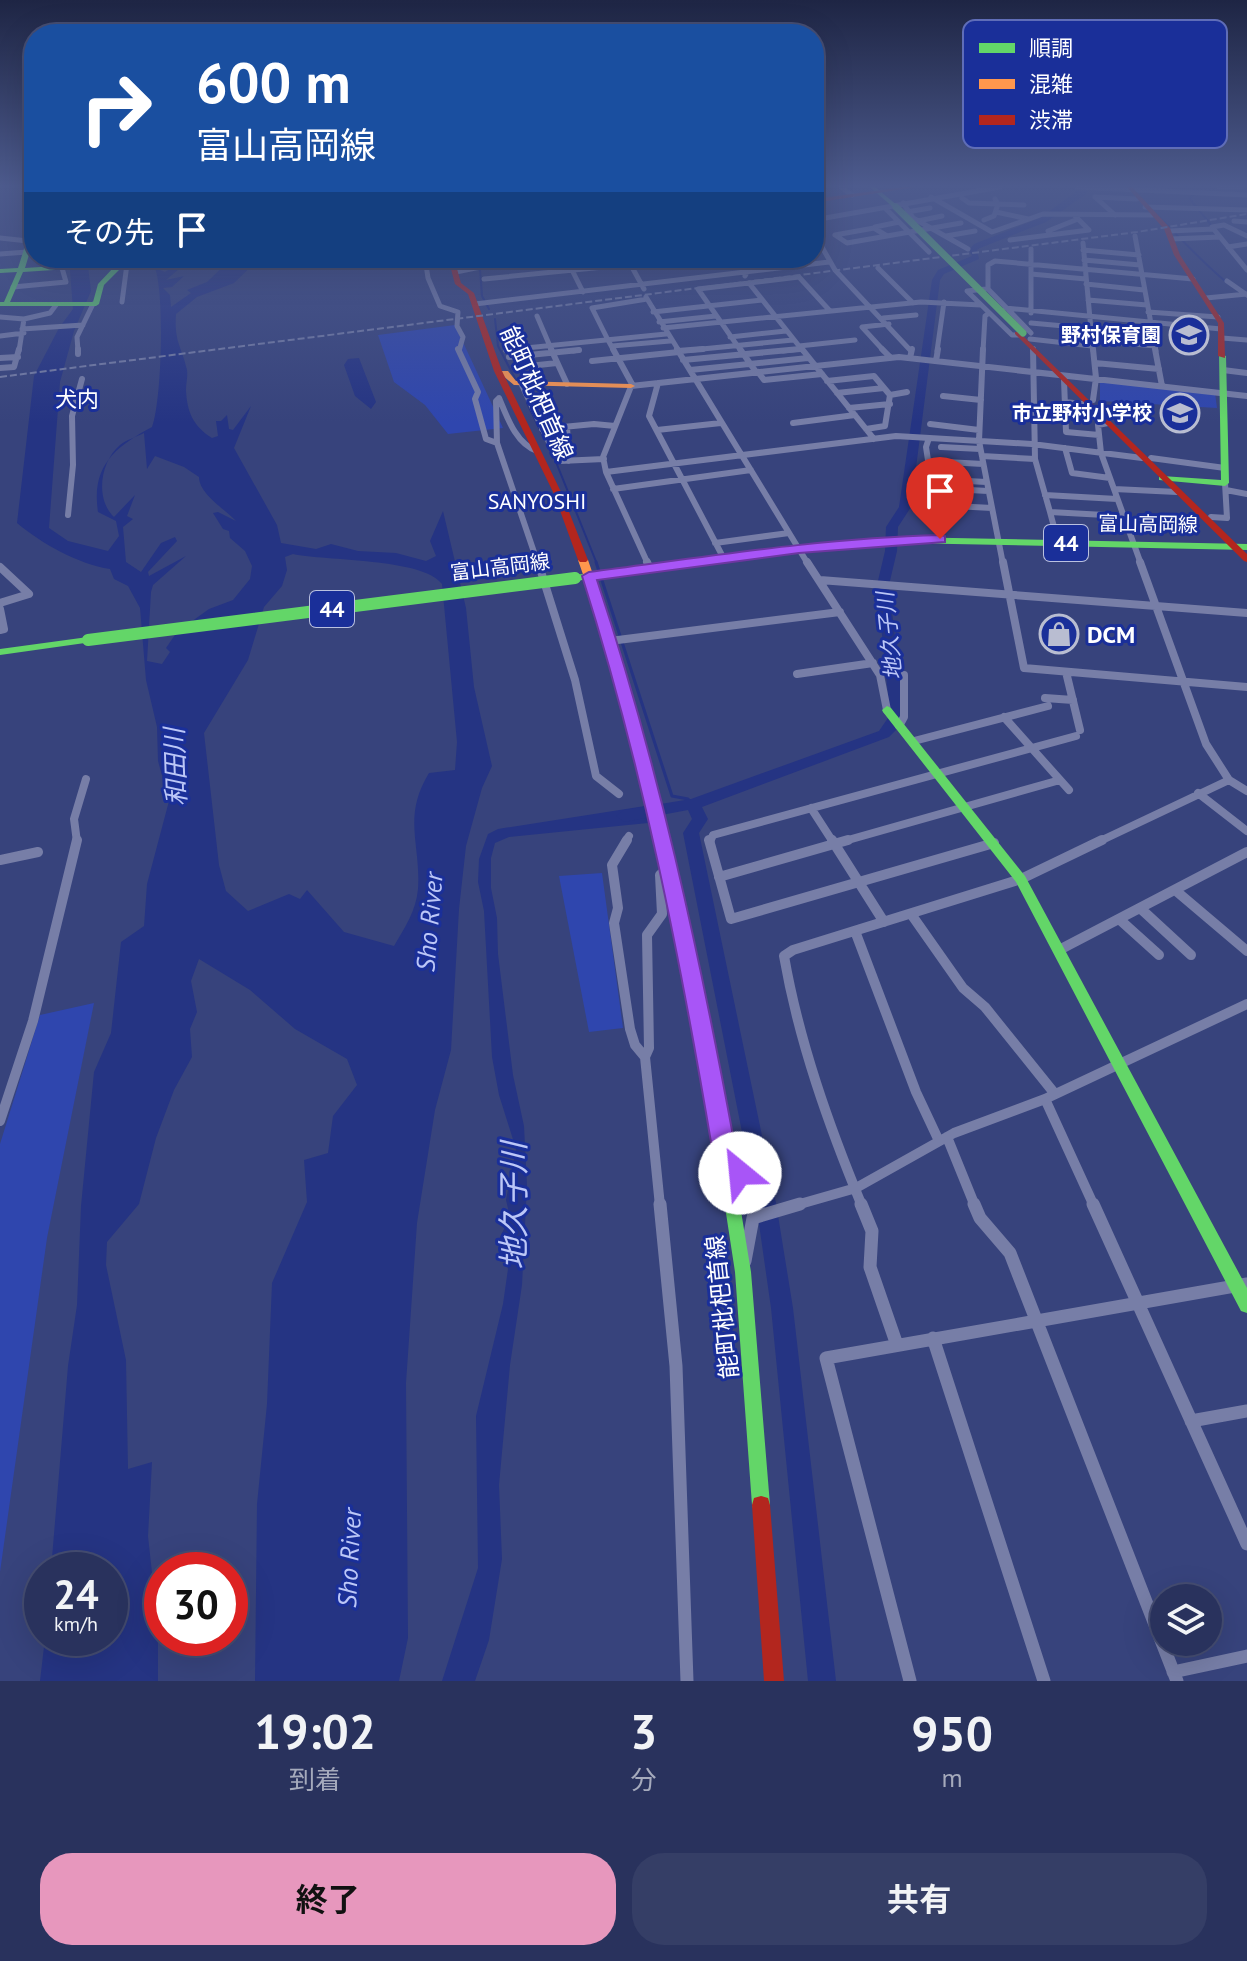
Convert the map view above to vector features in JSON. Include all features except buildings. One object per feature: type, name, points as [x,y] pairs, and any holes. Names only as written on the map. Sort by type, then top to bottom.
[{"type":"main road","points":[[22,265],[2,310],[96,304],[101,284],[119,268]]},
{"type":"main road","points":[[953,265],[1243,551]]},
{"type":"main road","points":[[1166,477],[1225,480],[1220,328],[1187,265]]},
{"type":"main road","points":[[0,271],[38,268]]},
{"type":"main road","name":"能町枇杷首線","points":[[456,268],[458,284],[471,293],[498,371],[558,494],[615,640],[670,866],[724,1148],[743,1272],[774,1681]]},
{"type":"main road","points":[[498,371],[518,383],[631,386]]},
{"type":"main road","points":[[1092,403],[1104,429],[1147,458]]},
{"type":"main road","points":[[1166,477],[1177,492],[1243,551]]},
{"type":"main road","name":"富山高岡線","points":[[0,652],[879,541],[940,539],[1133,544],[1243,551]]},
{"type":"main road","points":[[887,710],[1021,879],[1242,1285],[1247,1305]]},
{"type":"street","points":[[832,265],[912,348],[912,358]]},
{"type":"street","points":[[988,265],[988,289],[1026,335],[1155,346]]},
{"type":"street","points":[[1031,265],[1031,310],[1026,335],[1032,371],[1032,444],[1058,542]]},
{"type":"street","points":[[1047,265],[1193,279]]},
{"type":"street","points":[[1065,402],[1092,403],[1096,378],[1085,265]]},
{"type":"street","points":[[1140,265],[1162,386]]},
{"type":"street","points":[[13,287],[66,282],[64,268]]},
{"type":"street","points":[[122,302],[124,268]]},
{"type":"street","points":[[427,268],[432,291],[440,306],[458,312],[457,326],[463,337],[458,348],[478,392],[475,399],[486,439],[497,443]]},
{"type":"street","points":[[484,279],[591,268]]},
{"type":"street","points":[[632,268],[644,287]]},
{"type":"street","points":[[746,277],[750,268]]},
{"type":"street","points":[[781,268],[698,289],[764,380],[822,374]]},
{"type":"street","points":[[878,268],[913,303]]},
{"type":"street","points":[[572,270],[583,292]]},
{"type":"street","points":[[1031,274],[1144,290]]},
{"type":"street","points":[[746,277],[874,439]]},
{"type":"street","points":[[475,304],[746,277],[799,277],[830,311]]},
{"type":"street","points":[[1227,281],[1245,295]]},
{"type":"street","points":[[988,289],[967,291],[1012,335],[1090,328],[1153,334]]},
{"type":"street","points":[[1206,298],[1245,295]]},
{"type":"street","points":[[650,569],[606,472],[604,459],[631,386],[592,308],[646,298],[789,533],[873,663],[880,675],[887,710]]},
{"type":"street","points":[[653,312],[762,300]]},
{"type":"street","points":[[1088,300],[1148,308],[1220,328],[1247,340]]},
{"type":"street","points":[[609,342],[663,328],[718,319],[921,302],[981,305]]},
{"type":"street","points":[[934,361],[942,302]]},
{"type":"street","points":[[78,354],[77,337],[93,304]]},
{"type":"street","points":[[2,310],[24,319],[50,313],[61,306]]},
{"type":"street","points":[[1005,308],[1220,328]]},
{"type":"street","points":[[989,313],[985,316],[982,366],[981,452],[1024,668],[1247,687]]},
{"type":"street","points":[[883,318],[916,315]]},
{"type":"street","points":[[537,316],[567,384]]},
{"type":"street","points":[[0,368],[14,367],[24,319]]},
{"type":"street","points":[[889,324],[862,327],[891,358]]},
{"type":"street","points":[[0,336],[81,325]]},
{"type":"street","points":[[730,337],[786,331]]},
{"type":"street","points":[[592,361],[793,340]]},
{"type":"street","points":[[683,360],[855,340]]},
{"type":"street","points":[[509,357],[609,342],[670,341]]},
{"type":"street","points":[[506,350],[579,350]]},
{"type":"street","points":[[0,358],[18,357]]},
{"type":"street","points":[[690,370],[808,358]]},
{"type":"street","points":[[631,386],[912,358],[1247,396]]},
{"type":"street","points":[[529,366],[557,363]]},
{"type":"street","points":[[1095,363],[1159,369]]},
{"type":"street","points":[[1223,370],[1247,373]]},
{"type":"street","points":[[827,381],[874,376],[890,395],[885,426],[866,429]]},
{"type":"street","points":[[1063,376],[1066,432],[1104,429],[1101,453],[1206,744],[1229,780],[1247,791]]},
{"type":"street","points":[[68,515],[74,392],[82,379]]},
{"type":"street","points":[[518,383],[558,458],[569,461],[604,459]]},
{"type":"street","points":[[658,383],[649,416],[724,559]]},
{"type":"street","points":[[837,393],[884,388]]},
{"type":"street","points":[[890,395],[907,392]]},
{"type":"street","points":[[943,396],[981,400]]},
{"type":"street","points":[[537,451],[532,450],[513,429],[499,398],[496,401],[497,443],[575,680],[596,776],[619,794]]},
{"type":"street","points":[[849,408],[890,404]]},
{"type":"street","points":[[793,423],[855,415]]},
{"type":"street","points":[[657,430],[721,423]]},
{"type":"street","points":[[542,429],[594,424],[615,426]]},
{"type":"street","points":[[930,424],[979,430]]},
{"type":"street","points":[[567,427],[569,461]]},
{"type":"street","points":[[606,472],[896,436],[927,438],[981,452]]},
{"type":"street","points":[[927,438],[940,539]]},
{"type":"street","points":[[928,461],[1032,444],[1147,458],[1225,480],[1247,494]]},
{"type":"street","points":[[941,447],[1035,459]]},
{"type":"street","points":[[1065,448],[1072,473],[1110,478]]},
{"type":"street","points":[[613,489],[751,470]]},
{"type":"street","points":[[931,479],[986,482]]},
{"type":"street","points":[[1211,517],[1227,518],[1225,480]]},
{"type":"street","points":[[932,488],[988,491]]},
{"type":"street","points":[[1114,489],[1177,492]]},
{"type":"street","points":[[1045,495],[1117,499]]},
{"type":"street","points":[[935,505],[992,508]]},
{"type":"street","points":[[1050,512],[1123,516]]},
{"type":"street","points":[[715,543],[789,533]]},
{"type":"street","points":[[0,567],[4,577],[29,594],[0,606],[4,629],[0,630]]},
{"type":"street","points":[[820,580],[1155,603],[1247,613]]},
{"type":"street","points":[[615,640],[840,612]]},
{"type":"street","points":[[797,674],[873,663]]},
{"type":"street","points":[[994,843],[731,919],[709,840],[713,835],[1078,733],[1066,672]]},
{"type":"street","points":[[899,725],[904,717],[904,675]]},
{"type":"street","points":[[914,741],[1047,702],[1073,700]]},
{"type":"street","points":[[1004,717],[1069,790]]},
{"type":"street","points":[[0,1121],[33,1021],[73,864],[77,842],[74,819],[86,779]]},
{"type":"street","points":[[719,877],[1060,780]]},
{"type":"street","points":[[897,1345],[870,1267],[872,1231],[837,1146],[793,1008],[784,956],[793,950],[1021,879],[1229,780]]},
{"type":"street","points":[[1198,793],[1247,831]]},
{"type":"street","points":[[811,808],[884,922]]},
{"type":"street","points":[[629,836],[612,865],[618,908],[614,923],[630,1029],[635,1045],[645,1057]]},
{"type":"street","points":[[0,860],[38,852]]},
{"type":"street","points":[[1061,949],[1247,852]]},
{"type":"street","points":[[670,866],[660,875],[662,914],[647,935],[649,1048],[645,1057],[676,1366],[687,1681]]},
{"type":"street","points":[[1175,890],[1247,951]]},
{"type":"street","points":[[1140,908],[1191,955]]},
{"type":"street","points":[[911,914],[963,988],[985,1007],[1050,1097],[1137,1303],[1247,1544]]},
{"type":"street","points":[[1119,919],[1159,955]]},
{"type":"street","points":[[855,931],[916,1092],[943,1139],[980,1218],[1010,1253],[1175,1676],[1247,1656]]},
{"type":"street","points":[[756,1217],[856,1188],[943,1139],[1050,1097],[1247,1004]]},
{"type":"street","points":[[724,1148],[732,1151],[756,1217],[743,1272]]},
{"type":"street","points":[[910,1681],[826,1358],[1242,1285]]},
{"type":"street","points":[[933,1338],[1044,1681]]},
{"type":"street","points":[[1191,1421],[1247,1411]]},
{"type":"shaded area","points":[[455,325],[503,428],[448,434],[425,405],[394,382],[378,335]]},
{"type":"shaded area","points":[[1100,380],[1215,393],[1217,408],[1100,401]]},
{"type":"shaded area","points":[[602,873],[623,1028],[589,1032],[559,876]]},
{"type":"shaded area","points":[[94,1003],[47,1238],[0,1572],[0,1144],[40,1015]]},
{"type":"water","points":[[70,268],[88,268],[91,291],[74,331],[60,382],[49,528],[68,541],[108,551],[119,536],[116,521],[98,512],[97,496],[98,482],[109,459],[102,491],[114,517],[135,495],[127,516],[133,519],[123,527],[126,562],[141,572],[161,543],[175,537],[177,541],[148,572],[149,576],[186,556],[153,585],[147,661],[162,664],[170,652],[166,648],[177,632],[209,609],[233,600],[250,579],[252,566],[245,551],[230,538],[229,531],[223,529],[213,513],[218,512],[236,521],[208,495],[199,477],[184,467],[155,456],[147,469],[144,433],[135,437],[152,427],[158,394],[161,319],[154,268],[165,268],[160,270],[165,272],[180,268],[166,280],[184,276],[172,287],[163,288],[170,295],[171,307],[191,293],[187,290],[207,282],[222,268],[250,268],[234,283],[197,297],[176,314],[176,332],[187,370],[188,405],[200,429],[212,438],[218,436],[216,421],[227,415],[229,429],[233,430],[251,406],[234,448],[277,525],[281,543],[316,549],[331,544],[358,551],[396,553],[426,561],[436,556],[430,541],[443,511],[466,608],[474,687],[492,766],[482,788],[466,846],[451,1050],[435,1110],[417,1223],[406,1383],[408,1638],[399,1681],[255,1681],[257,1504],[267,1404],[272,1283],[307,1202],[304,1160],[328,1153],[333,1116],[357,1085],[347,1059],[295,1029],[250,990],[199,959],[191,981],[197,1012],[190,1029],[192,1057],[174,1090],[156,1138],[139,1204],[107,1242],[106,1265],[126,1360],[128,1469],[152,1462],[150,1552],[144,1552],[144,1656],[158,1656],[158,1681],[40,1681],[43,1656],[128,1656],[128,1552],[52,1552],[68,1366],[77,1305],[81,1206],[94,1072],[111,1033],[121,942],[144,926],[147,884],[169,801],[158,761],[157,727],[146,680],[140,608],[128,586],[114,579],[110,569],[85,563],[61,552],[17,523],[34,376],[59,328],[73,309]],"holes":[[[293,554],[415,569],[442,584],[457,742],[455,770],[429,773],[416,803],[417,897],[394,946],[344,932],[307,890],[300,899],[289,894],[248,911],[226,891],[219,865],[204,733],[248,660],[264,607],[282,586],[287,570],[285,557]]]},
{"type":"water","points":[[359,358],[376,402],[371,409],[355,396],[344,365],[348,359]]},
{"type":"water","points":[[645,806],[648,823],[509,837],[495,843],[491,858],[498,954],[513,1075],[524,1126],[527,1185],[522,1285],[510,1365],[499,1485],[502,1559],[489,1640],[475,1681],[442,1681],[478,1568],[476,1416],[503,1304],[508,1269],[499,1239],[510,1217],[506,1200],[516,1149],[499,1095],[492,1057],[484,911],[478,882],[479,859],[488,834],[498,829]]},
{"type":"waterway","name":"地久子川","points":[[693,804],[884,734],[893,725],[897,715],[883,585],[891,551],[892,527],[905,507],[936,280],[941,272],[956,265]]},
{"type":"waterway","points":[[1208,265],[1225,281]]},
{"type":"waterway","points":[[480,269],[482,296],[489,309]]},
{"type":"waterway","points":[[495,319],[498,346],[517,382]]},
{"type":"waterway","points":[[527,403],[543,436]]},
{"type":"waterway","points":[[554,457],[597,564]]},
{"type":"waterway","points":[[596,562],[672,796],[688,799],[693,804]]},
{"type":"waterway","name":"地久子川","points":[[624,816],[693,804]]},
{"type":"waterway","name":"地久子川","points":[[693,804],[700,819],[691,833],[766,1203],[782,1308],[822,1681]]},
{"type":"railway","points":[[0,377],[875,265]]},
{"type":"traffic: fast","points":[[6,304],[23,265]]},
{"type":"traffic: fast","points":[[955,265],[1023,333]]},
{"type":"traffic: fast","points":[[0,271],[52,268]]},
{"type":"traffic: fast","points":[[0,304],[96,304],[101,284],[117,268]]},
{"type":"traffic: fast","points":[[1162,478],[1225,483],[1222,356]]},
{"type":"traffic: fast","points":[[575,578],[799,549],[901,540],[1247,547]]},
{"type":"traffic: fast","points":[[88,640],[575,578]]},
{"type":"traffic: fast","points":[[0,652],[88,640]]},
{"type":"traffic: fast","points":[[887,710],[1021,879],[1247,1305]]},
{"type":"traffic: fast","points":[[690,967],[714,1089],[743,1272],[761,1505]]},
{"type":"traffic: slow","points":[[505,373],[514,383],[631,386]]},
{"type":"traffic: slow","points":[[583,560],[617,660],[645,762],[690,967]]},
{"type":"traffic: jam","points":[[1184,265],[1221,323],[1222,356]]},
{"type":"traffic: jam","points":[[454,268],[458,284],[471,293],[498,371],[558,494],[583,560]]},
{"type":"traffic: jam","points":[[1017,333],[1247,559]]},
{"type":"traffic: jam","points":[[761,1505],[774,1681]]},
{"type":"place","name":"野村保育園","points":[[1189,335]]},
{"type":"place","name":"市立野村小学校","points":[[1180,413]]},
{"type":"place","name":"DCM","points":[[1059,634]]},
{"type":"district","name":"犬内","points":[[77,399]]},
{"type":"district","name":"SANYOSHI","points":[[537,501]]},
{"type":"route","points":[[740,1173],[732,1151],[724,1148],[666,846],[618,667],[589,576],[799,549],[940,539]]},
{"type":"water label","name":"和田川","points":[[175,767]]},
{"type":"water label","name":"Sho River","points":[[429,922]]},
{"type":"water label","name":"Sho River","points":[[349,1558]]}]
